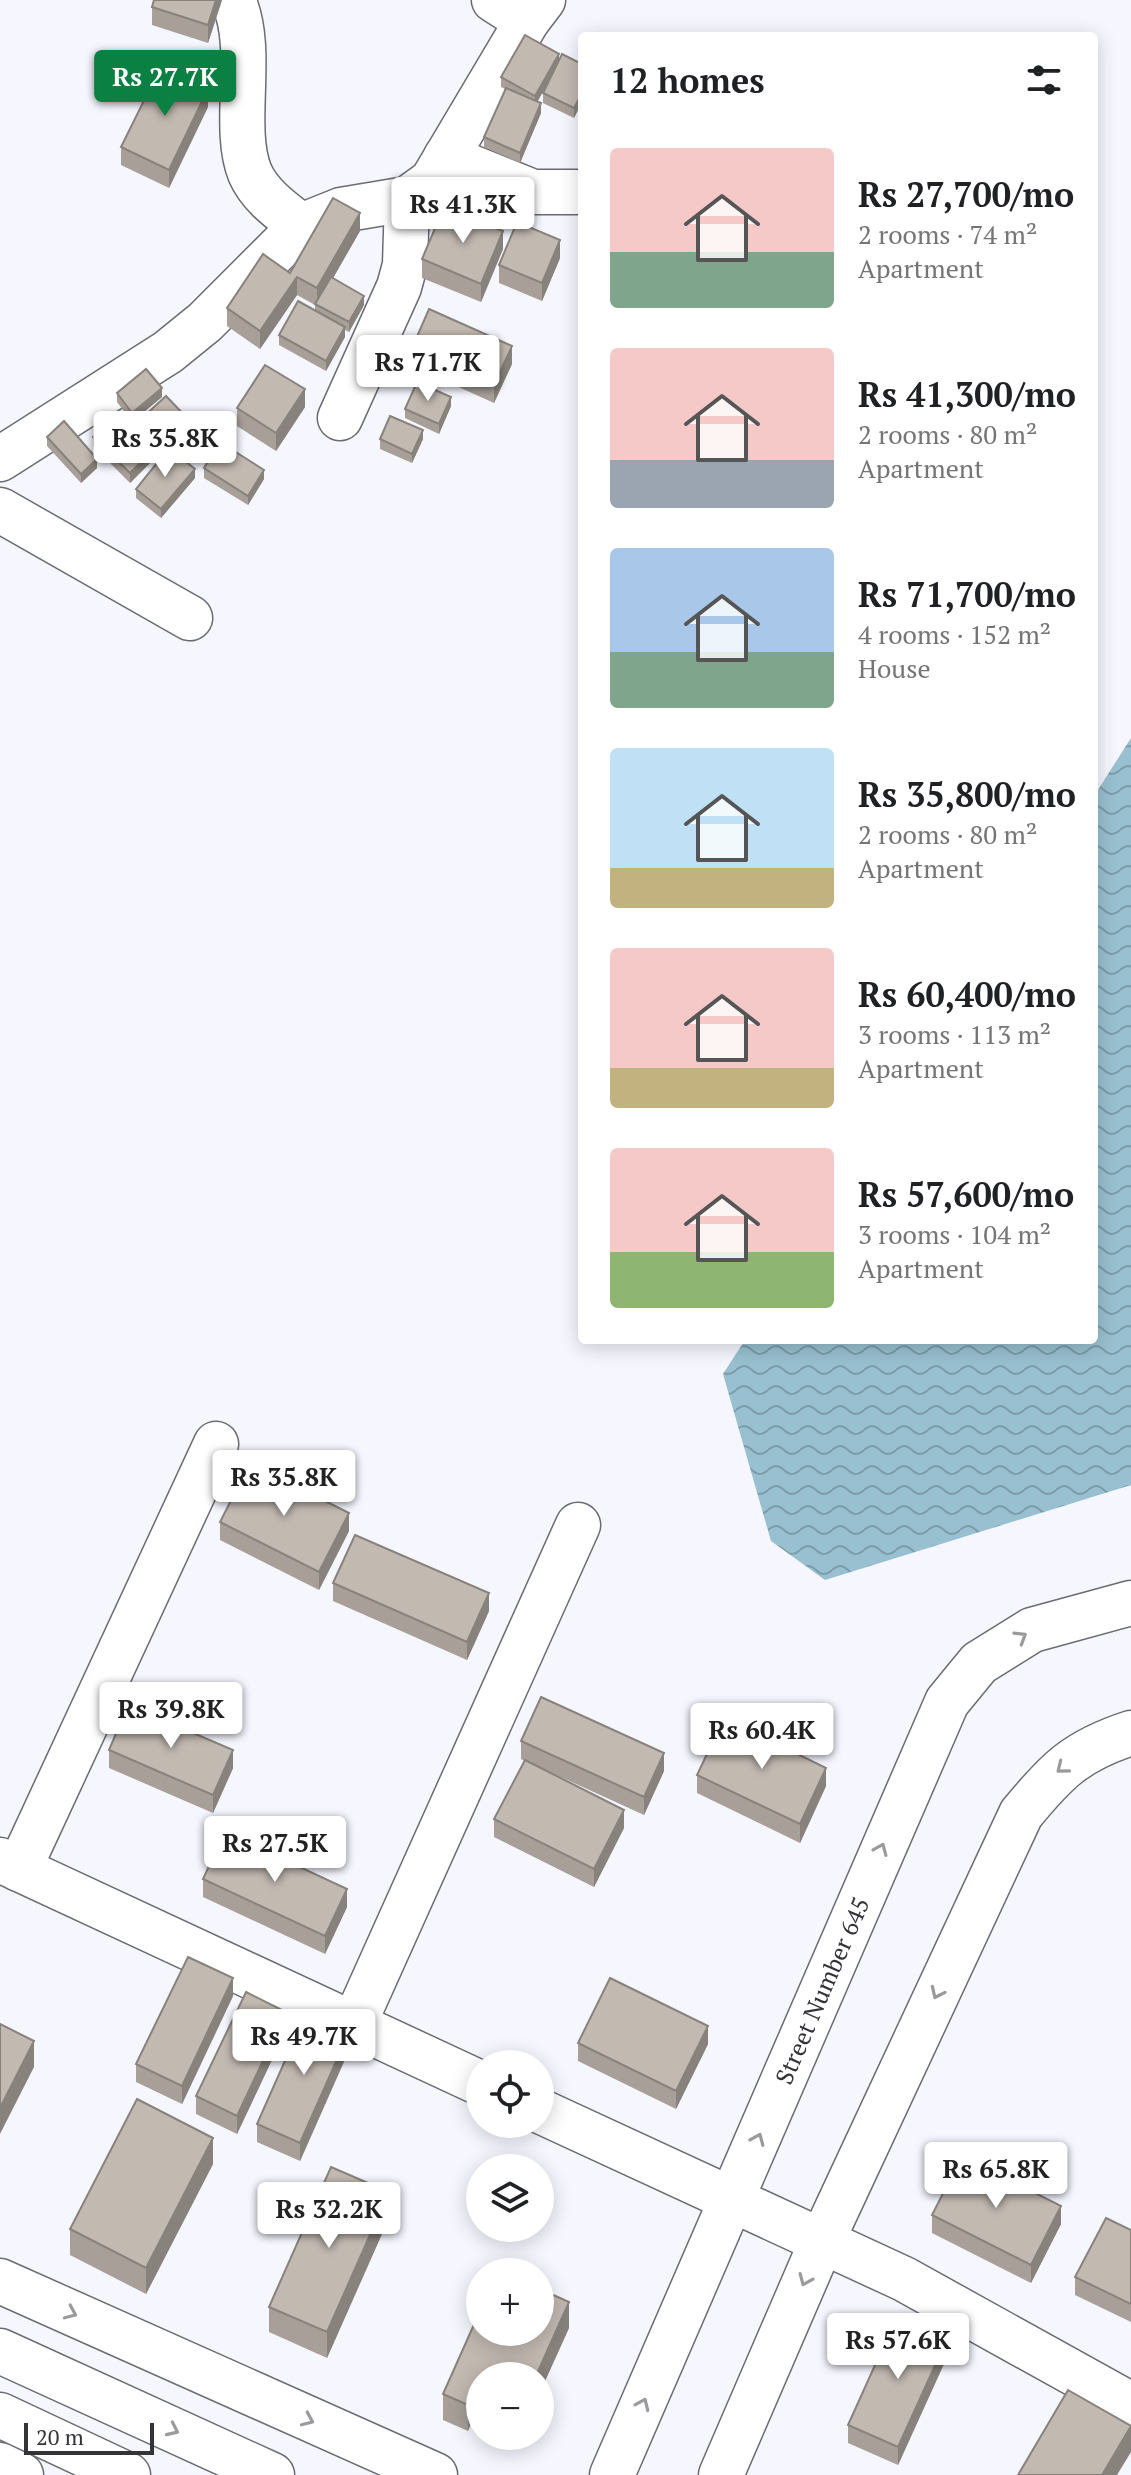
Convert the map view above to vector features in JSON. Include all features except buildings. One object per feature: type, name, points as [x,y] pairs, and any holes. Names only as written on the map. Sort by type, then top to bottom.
[{"type":"street","points":[[233,0],[242,34],[250,171],[266,197],[301,226]]},
{"type":"street","points":[[0,459],[168,352],[205,322],[301,226],[341,210],[407,199],[432,181],[521,7]]},
{"type":"street","points":[[446,157],[533,192],[578,192]]},
{"type":"street","points":[[340,418],[399,287],[405,265],[407,199]]},
{"type":"street","points":[[0,510],[190,618]]},
{"type":"street","points":[[216,1444],[9,1864],[466,2076]]},
{"type":"street","points":[[354,2024],[578,1525]]},
{"type":"street","name":"Street Number 645","points":[[721,2475],[773,2219],[947,1702],[979,1663],[1032,1630],[1131,1603]]},
{"type":"street","name":"Street Number 645","points":[[612,2475],[1021,1814],[1059,1768],[1101,1743],[1131,1733]]},
{"type":"street","points":[[554,2117],[904,2279],[1131,2405]]},
{"type":"street","points":[[0,2281],[435,2475]]},
{"type":"street","points":[[0,2351],[272,2475]]},
{"type":"street","points":[[0,2415],[128,2475]]},
{"type":"street","points":[[0,2465],[21,2475]]},
{"type":"water","points":[[1131,738],[1131,1485],[825,1580],[771,1541],[723,1374],[742,1344],[1098,1344],[1098,790]]}]
